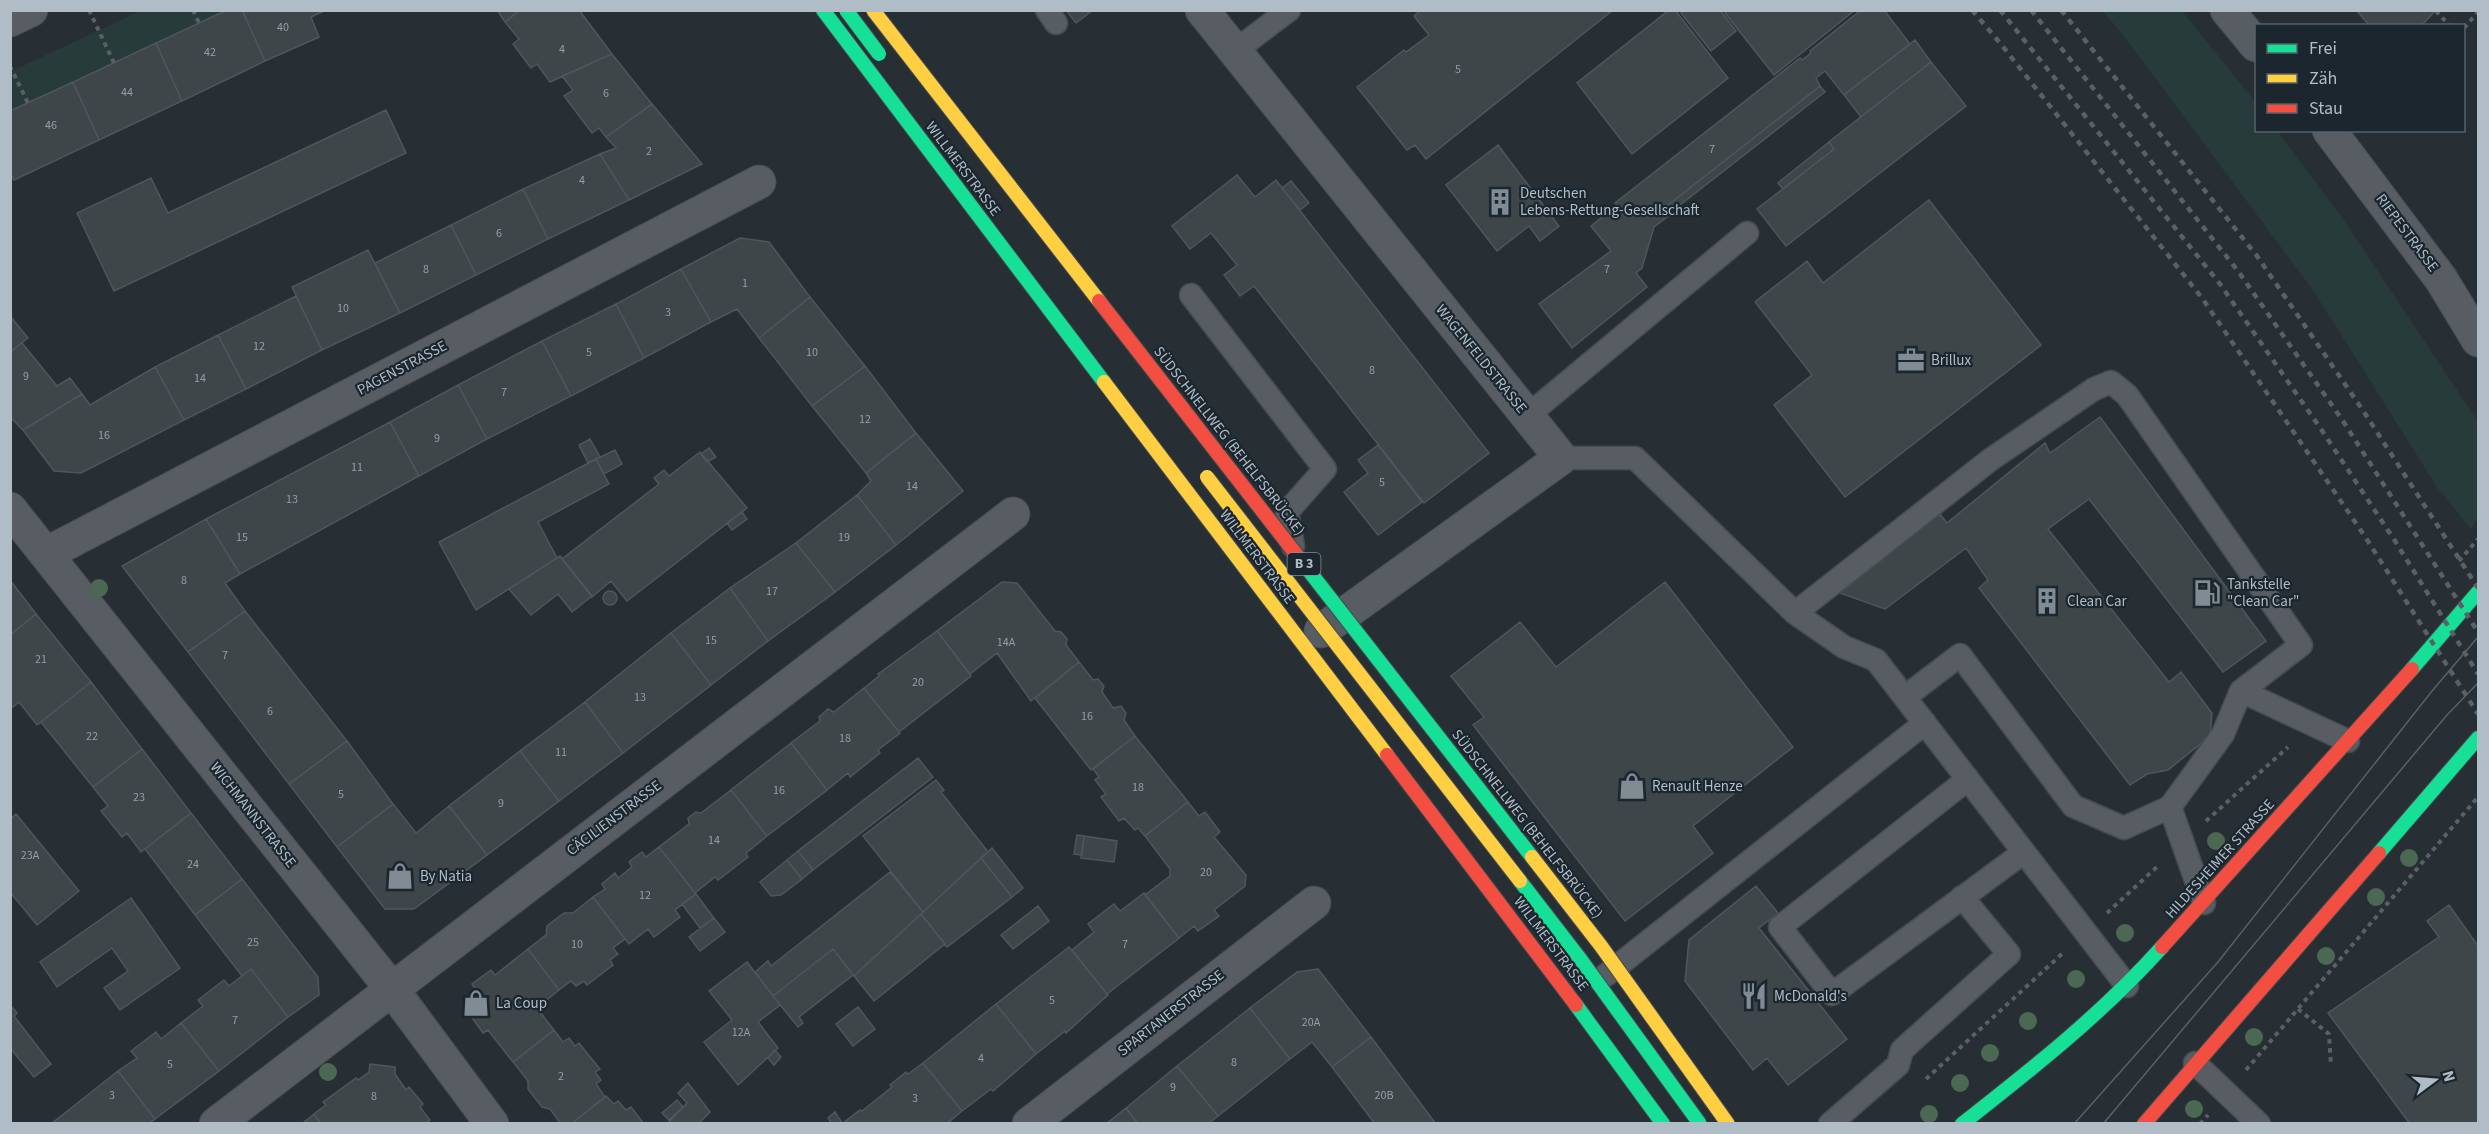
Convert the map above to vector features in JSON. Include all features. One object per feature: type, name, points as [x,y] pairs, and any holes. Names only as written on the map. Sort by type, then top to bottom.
[{"type":"main road","name":"WILLMERSTRASSE","points":[[823,10],[1574,1001],[1664,1124]]},
{"type":"main road","points":[[846,10],[890,68]]},
{"type":"main road","name":"SÜDSCHNELLWEG (BEHELFSBRÜCKE)","points":[[873,10],[1601,946],[1728,1124]]},
{"type":"main road","name":"B 3","points":[[1196,462],[1581,960],[1700,1124]]},
{"type":"main road","name":"HILDESHEIMER STRASSE","points":[[1962,1124],[2046,1058],[2127,986],[2204,903],[2478,592]]},
{"type":"main road","points":[[2144,1124],[2478,738]]},
{"type":"street","points":[[10,20],[31,10]]},
{"type":"street","name":"WAGENFELDSTRASSE","points":[[1202,10],[1561,458]]},
{"type":"street","points":[[2227,10],[2255,44]]},
{"type":"street","name":"RIEPESTRASSE","points":[[2331,132],[2441,279],[2478,340]]},
{"type":"street","name":"PAGENSTRASSE","points":[[46,554],[759,182]]},
{"type":"street","points":[[1303,645],[1561,458]]},
{"type":"street","name":"WICHMANNSTRASSE","points":[[10,509],[391,988],[492,1124]]},
{"type":"street","name":"CÄCILIENSTRASSE","points":[[216,1124],[1013,514]]},
{"type":"street","name":"SPARTANERSTRASSE","points":[[1029,1124],[1314,903]]},
{"type":"lane","points":[[1235,51],[1289,10]]},
{"type":"lane","points":[[1527,416],[1747,233]]},
{"type":"lane","points":[[1191,295],[1325,469],[1287,512],[1298,579],[1333,623]]},
{"type":"lane","points":[[1795,613],[1990,460],[2094,389],[2111,382],[2127,395],[2301,645],[2241,691],[2223,734],[2170,807],[2124,828],[2073,806],[1960,655],[1905,697]]},
{"type":"lane","points":[[1561,458],[1635,458],[1795,613],[1844,647],[1876,660],[2127,986]]},
{"type":"lane","points":[[2241,691],[2348,741]]},
{"type":"lane","points":[[1574,1001],[1926,723]]},
{"type":"lane","points":[[1968,779],[1780,927],[1832,994],[2024,852]]},
{"type":"lane","points":[[2170,807],[2204,903]]},
{"type":"lane","points":[[1830,1124],[1898,1065],[1902,1050],[2009,954],[1962,897]]},
{"type":"lane","points":[[1587,1020],[1614,1000],[1647,1008],[1725,1114],[1743,1124]]},
{"type":"lane","points":[[2195,1063],[2259,1124]]},
{"type":"path","points":[[89,10],[114,63]]},
{"type":"path","points":[[193,10],[199,23]]},
{"type":"path","points":[[2436,11],[2448,24]]},
{"type":"path","points":[[2465,26],[2478,12]]},
{"type":"path","points":[[10,66],[28,103]]},
{"type":"path","points":[[2200,1124],[2478,797]]},
{"type":"path","points":[[2298,1009],[2329,1034],[2331,1066]]},
{"type":"green space","points":[[140,11],[227,11],[11,111],[10,72]]},
{"type":"green space","points":[[2102,11],[2182,11],[2255,102],[2255,132],[2278,132],[2343,219],[2478,422],[2478,519],[2471,529],[2437,487],[2313,290],[2121,32]]},
{"type":"building","points":[[227,10],[242,10],[265,61],[182,101],[156,43]]},
{"type":"building","points":[[242,10],[326,10],[311,17],[319,37],[265,61]]},
{"type":"building","points":[[497,10],[520,10],[505,22]]},
{"type":"building","points":[[520,10],[579,10],[612,54],[550,82],[537,64],[531,68],[513,44],[519,39],[505,22]]},
{"type":"building","points":[[1066,10],[1093,10],[1076,23]]},
{"type":"building","points":[[1421,10],[1613,10],[1426,159],[1415,145],[1407,150],[1357,87],[1404,50],[1406,52],[1429,35],[1414,16]]},
{"type":"building","points":[[1669,10],[1675,10],[1728,78],[1632,154],[1577,83]]},
{"type":"building","points":[[1684,10],[1720,10],[1736,31],[1711,51],[1681,13]]},
{"type":"building","points":[[1728,10],[1855,10],[1774,75],[1725,13]]},
{"type":"building","points":[[1861,10],[1884,10],[1910,44],[1844,95],[1825,71],[1816,78],[1820,86],[1667,206],[1672,213],[1654,227],[1642,268],[1636,273],[1647,287],[1572,348],[1539,304],[1611,251],[1591,226],[1617,205],[1615,203],[1800,58],[1802,60],[1811,53],[1810,51]]},
{"type":"building","points":[[2356,10],[2436,10],[2423,24],[2368,24]]},
{"type":"building","points":[[1915,40],[1931,62],[1861,117],[1844,95]]},
{"type":"building","points":[[156,43],[182,101],[99,140],[73,82]]},
{"type":"building","points":[[612,54],[652,104],[606,137],[599,128],[592,133],[564,96],[573,90],[562,76]]},
{"type":"building","points":[[1931,62],[1966,106],[1786,246],[1757,209],[1834,149],[1829,142]]},
{"type":"building","points":[[73,82],[99,140],[14,180],[10,174],[10,111]]},
{"type":"building","points":[[1820,86],[1825,92],[1671,212],[1667,206]]},
{"type":"building","points":[[652,104],[702,164],[629,200],[600,154],[616,148],[606,137]]},
{"type":"building","points":[[386,110],[406,153],[114,291],[77,213],[151,178],[168,213]]},
{"type":"building","points":[[1829,142],[1834,149],[1783,189],[1778,183]]},
{"type":"building","name":"Deutschen Lebens-Rettung-Gesellschaft","points":[[1498,145],[1559,226],[1540,241],[1529,226],[1497,251],[1446,185]]},
{"type":"building","points":[[600,154],[629,200],[548,239],[523,189]]},
{"type":"building","points":[[1237,175],[1255,197],[1276,180],[1489,453],[1424,503],[1254,286],[1240,296],[1224,275],[1237,265],[1211,233],[1190,249],[1172,226]]},
{"type":"building","points":[[1291,181],[1309,203],[1300,210],[1282,188]]},
{"type":"building","points":[[523,189],[548,239],[476,275],[451,225]]},
{"type":"building","name":"Brillux","points":[[1929,200],[2041,345],[1845,497],[1774,405],[1812,375],[1755,302],[1807,261],[1823,283]]},
{"type":"building","points":[[451,225],[476,275],[400,313],[375,263]]},
{"type":"building","points":[[740,238],[769,242],[810,297],[759,338],[737,309],[711,322],[681,269]]},
{"type":"building","points":[[368,250],[400,313],[322,350],[292,287]]},
{"type":"building","points":[[681,269],[711,322],[644,358],[616,304]]},
{"type":"building","points":[[296,296],[322,350],[246,389],[218,335]]},
{"type":"building","points":[[810,297],[865,366],[812,406],[759,338]]},
{"type":"building","points":[[616,304],[644,358],[571,396],[542,341]]},
{"type":"building","points":[[10,316],[28,338],[10,352]]},
{"type":"building","points":[[218,335],[246,389],[184,420],[155,367]]},
{"type":"building","points":[[542,341],[571,396],[487,439],[458,385]]},
{"type":"building","points":[[22,343],[57,386],[70,378],[82,394],[23,430],[10,417],[10,352]]},
{"type":"building","points":[[865,366],[916,433],[866,473],[812,406]]},
{"type":"building","points":[[155,367],[184,420],[81,473],[54,471],[23,430],[82,394],[90,405]]},
{"type":"building","points":[[458,385],[487,439],[419,476],[390,422]]},
{"type":"building","name":"Clean Car","points":[[2100,417],[2266,641],[2223,672],[2089,499],[2048,529],[2169,682],[2181,672],[2212,713],[2210,736],[2168,770],[2147,774],[2130,785],[1979,588],[1988,580],[1966,548],[1885,609],[1840,593],[1940,514],[1947,523],[2045,443],[2050,453]]},
{"type":"building","points":[[390,422],[419,476],[240,574],[206,519]]},
{"type":"building","points":[[916,433],[963,491],[896,545],[857,495],[871,481],[866,473]]},
{"type":"building","points":[[590,439],[600,457],[588,463],[579,445]]},
{"type":"building","points":[[1378,445],[1422,502],[1378,535],[1344,492],[1368,473],[1358,460]]},
{"type":"building","points":[[709,448],[716,457],[707,462],[701,454]]},
{"type":"building","points":[[615,450],[622,464],[604,474],[596,459]]},
{"type":"building","points":[[700,452],[747,508],[627,601],[611,581],[592,597],[562,559],[659,484],[654,478],[664,470],[669,476]]},
{"type":"building","points":[[596,459],[609,484],[538,522],[557,558],[476,610],[439,542]]},
{"type":"building","points":[[857,495],[896,545],[835,592],[796,543]]},
{"type":"building","points":[[742,512],[747,519],[732,530],[727,523]]},
{"type":"building","points":[[206,519],[240,574],[225,583],[245,611],[188,652],[122,566]]},
{"type":"building","points":[[796,543],[835,592],[768,641],[730,588]]},
{"type":"building","points":[[560,556],[592,596],[572,612],[558,594],[531,615],[509,589]]},
{"type":"building","points":[[10,580],[36,614],[10,635]]},
{"type":"building","points":[[1002,582],[1017,583],[1055,631],[1061,632],[1067,639],[1066,645],[1079,662],[1031,701],[997,653],[970,674],[937,631]]},
{"type":"building","name":"Renault Henze","points":[[1665,582],[1793,747],[1693,826],[1713,853],[1625,921],[1473,725],[1484,717],[1451,676],[1520,622],[1556,667]]},
{"type":"building","points":[[730,588],[768,641],[711,685],[671,633]]},
{"type":"building","points":[[607,591],[613,591],[617,598],[613,605],[607,605],[603,601],[603,595]]},
{"type":"building","points":[[245,611],[347,741],[289,784],[188,652]]},
{"type":"building","points":[[36,614],[91,682],[37,725],[19,702],[13,707],[10,704],[10,635]]},
{"type":"building","points":[[937,631],[971,676],[899,732],[864,688],[879,676],[878,674]]},
{"type":"building","points":[[671,633],[711,685],[623,753],[585,702]]},
{"type":"building","points":[[1079,662],[1093,680],[1098,679],[1104,686],[1102,692],[1113,708],[1121,706],[1126,713],[1124,720],[1135,736],[1091,770],[1035,698]]},
{"type":"building","points":[[91,682],[142,749],[93,787],[41,722]]},
{"type":"building","points":[[864,688],[900,733],[878,750],[880,753],[850,777],[848,773],[827,790],[791,743],[820,721],[819,717],[828,709],[834,712]]},
{"type":"building","points":[[585,702],[623,753],[559,801],[520,751]]},
{"type":"building","points":[[1135,736],[1188,802],[1145,836],[1138,828],[1135,830],[1124,818],[1119,821],[1101,797],[1106,794],[1095,780],[1099,777],[1093,769]]},
{"type":"building","points":[[347,741],[393,804],[337,847],[289,784]]},
{"type":"building","points":[[791,743],[827,790],[767,836],[731,790]]},
{"type":"building","points":[[142,749],[191,813],[141,852],[127,833],[122,837],[101,811],[108,806],[93,787]]},
{"type":"building","points":[[520,751],[559,801],[487,855],[449,806]]},
{"type":"building","points":[[918,758],[933,777],[813,870],[798,851]]},
{"type":"building","points":[[936,780],[944,790],[941,792],[988,852],[923,912],[863,836]]},
{"type":"building","points":[[731,790],[767,836],[746,853],[748,857],[718,880],[715,877],[695,893],[659,847],[689,824],[688,818],[696,812],[701,813]]},
{"type":"building","points":[[1188,802],[1199,816],[1205,812],[1220,832],[1214,837],[1246,875],[1245,886],[1214,910],[1219,916],[1198,931],[1194,926],[1179,938],[1145,895],[1170,876],[1170,869],[1145,836]]},
{"type":"building","points":[[393,804],[416,833],[449,806],[487,855],[414,909],[385,909],[337,847]]},
{"type":"building","points":[[191,813],[242,879],[195,915],[145,849]]},
{"type":"building","points":[[16,814],[79,891],[37,925],[10,892],[10,819]]},
{"type":"building","points":[[1077,835],[1084,836],[1082,855],[1074,854]]},
{"type":"building","points":[[1084,836],[1117,841],[1114,862],[1081,858]]},
{"type":"building","points":[[659,847],[696,894],[675,910],[680,917],[654,937],[648,929],[629,944],[593,897],[605,889],[602,884],[615,873],[618,878],[632,867],[629,862],[642,852],[646,857]]},
{"type":"building","points":[[992,848],[1023,888],[1012,897],[981,858]]},
{"type":"building","points":[[798,851],[813,870],[802,879],[787,860]]},
{"type":"building","points":[[981,858],[1012,897],[947,947],[921,914]]},
{"type":"building","points":[[787,860],[802,879],[781,895],[771,896],[760,882]]},
{"type":"building","points":[[890,872],[923,912],[854,976],[833,949],[773,996],[755,972],[768,961],[771,966]]},
{"type":"building","points":[[242,879],[318,977],[319,995],[288,1017],[251,969],[242,976],[195,915]]},
{"type":"building","points":[[1756,886],[1778,913],[1759,928],[1847,1039],[1788,1085],[1767,1058],[1753,1070],[1685,981],[1689,940]]},
{"type":"building","points":[[1144,893],[1179,938],[1107,994],[1072,950],[1094,932],[1088,924],[1114,904],[1120,911]]},
{"type":"building","points":[[696,894],[714,918],[700,928],[682,904]]},
{"type":"building","points":[[593,897],[625,939],[613,948],[618,954],[610,960],[613,965],[587,985],[584,981],[576,986],[571,981],[559,990],[528,949],[546,935],[547,926],[564,913],[573,913]]},
{"type":"building","points":[[131,898],[180,968],[120,1010],[104,988],[128,971],[112,948],[57,987],[40,962]]},
{"type":"building","points":[[2449,905],[2478,946],[2478,1124],[2410,1124],[2328,1013],[2439,937],[2427,921]]},
{"type":"building","points":[[1038,906],[1049,921],[1013,949],[1001,935]]},
{"type":"building","points":[[921,914],[945,944],[874,1001],[854,976]]},
{"type":"building","points":[[714,918],[725,932],[700,951],[689,937]]},
{"type":"building","points":[[1069,947],[1108,995],[1066,1033],[1065,1031],[1036,1054],[996,1004]]},
{"type":"building","points":[[528,949],[559,990],[537,1008],[554,1030],[513,1062],[488,1030],[483,1033],[470,1015],[475,1011],[476,990],[472,984],[491,970],[495,975]]},
{"type":"building","points":[[833,949],[853,975],[799,1017],[803,1023],[798,1027],[773,996]]},
{"type":"building","points":[[747,962],[780,1005],[758,1022],[778,1048],[738,1085],[704,1042],[732,1020],[709,991]]},
{"type":"building","points":[[251,969],[288,1017],[219,1071],[181,1023],[203,1006],[198,1000],[224,980],[229,986]]},
{"type":"building","points":[[1318,969],[1371,1037],[1332,1067],[1312,1042],[1290,1059],[1250,1008],[1297,972]]},
{"type":"building","points":[[996,1004],[1036,1054],[993,1091],[991,1089],[962,1111],[923,1063]]},
{"type":"building","points":[[10,1005],[17,1013],[14,1016],[51,1064],[34,1077],[10,1048]]},
{"type":"building","points":[[858,1007],[875,1029],[853,1046],[836,1024]]},
{"type":"building","points":[[1250,1008],[1290,1059],[1218,1116],[1177,1066]]},
{"type":"building","points":[[181,1023],[219,1071],[155,1119],[118,1071],[137,1058],[131,1051],[156,1032],[161,1039]]},
{"type":"building","points":[[554,1030],[563,1042],[569,1038],[575,1046],[579,1043],[600,1069],[595,1072],[601,1080],[596,1084],[605,1097],[571,1124],[561,1124],[550,1109],[542,1107],[528,1089],[528,1081],[513,1062]]},
{"type":"building","points":[[1371,1037],[1436,1124],[1375,1124],[1332,1067]]},
{"type":"building","points":[[775,1050],[781,1057],[774,1065],[768,1058]]},
{"type":"building","points":[[923,1063],[962,1111],[949,1122],[950,1124],[843,1123],[892,1087],[890,1085],[906,1072],[908,1074]]},
{"type":"building","points":[[370,1064],[395,1067],[395,1074],[406,1090],[409,1087],[423,1104],[420,1107],[430,1120],[425,1124],[321,1124],[314,1114],[326,1105],[323,1102],[356,1078],[358,1080],[369,1072]]},
{"type":"building","points":[[1177,1066],[1218,1116],[1208,1124],[1138,1124],[1126,1108]]},
{"type":"building","points":[[118,1071],[155,1119],[148,1124],[51,1124]]},
{"type":"building","points":[[688,1083],[710,1112],[698,1124],[667,1124],[687,1103],[678,1093]]},
{"type":"building","points":[[606,1096],[614,1104],[618,1101],[626,1110],[631,1107],[644,1124],[571,1124]]},
{"type":"building","points":[[677,1100],[683,1107],[669,1120],[662,1113]]},
{"type":"building","points":[[1126,1108],[1138,1124],[1106,1124]]},
{"type":"building","points":[[835,1112],[843,1124],[832,1124],[828,1118]]},
{"type":"building","points":[[314,1114],[321,1124],[302,1124],[303,1123]]},
{"type":"tram line","points":[[2074,1124],[2218,962],[2432,691],[2478,637]]},
{"type":"tram line","points":[[2103,1124],[2447,715],[2478,683]]},
{"type":"railway","points":[[1972,10],[2202,298],[2364,535],[2478,714]]},
{"type":"railway","points":[[2000,10],[2220,284],[2323,432],[2395,541],[2478,674]]},
{"type":"railway","points":[[2031,10],[2238,271],[2343,421],[2478,632]]},
{"type":"railway","points":[[2061,10],[2257,256],[2362,409],[2478,588]]},
{"type":"traffic: fast","points":[[823,10],[1104,382]]},
{"type":"traffic: fast","points":[[846,10],[879,54]]},
{"type":"traffic: fast","points":[[1306,567],[1532,857]]},
{"type":"traffic: fast","points":[[2412,669],[2478,592]]},
{"type":"traffic: fast","points":[[2379,853],[2478,738]]},
{"type":"traffic: fast","points":[[1520,881],[1581,960],[1700,1124]]},
{"type":"traffic: fast","points":[[1962,1124],[2091,1018],[2162,947]]},
{"type":"traffic: fast","points":[[1576,1005],[1663,1124]]},
{"type":"traffic: slow","points":[[873,10],[1099,301]]},
{"type":"traffic: slow","points":[[1104,382],[1387,755]]},
{"type":"traffic: slow","points":[[1207,477],[1520,881]]},
{"type":"traffic: slow","points":[[1532,857],[1601,946],[1728,1124]]},
{"type":"traffic: jam","points":[[1099,301],[1306,567]]},
{"type":"traffic: jam","points":[[2162,947],[2412,669]]},
{"type":"traffic: jam","points":[[1387,755],[1576,1005]]},
{"type":"traffic: jam","points":[[2144,1124],[2379,853]]},
{"type":"place","name":"Deutschen Lebens-Rettung-Gesellschaft","points":[[1500,202]]},
{"type":"place","name":"Brillux","points":[[1911,360]]},
{"type":"place","name":"Tankstelle \"Clean Car\"","points":[[2207,593]]},
{"type":"place","name":"Clean Car","points":[[2047,601]]},
{"type":"place","name":"Renault Henze","points":[[1632,786]]},
{"type":"place","name":"By Natia","points":[[400,876]]},
{"type":"place","name":"McDonald's","points":[[1754,996]]},
{"type":"place","name":"La Coup","points":[[476,1003]]}]
